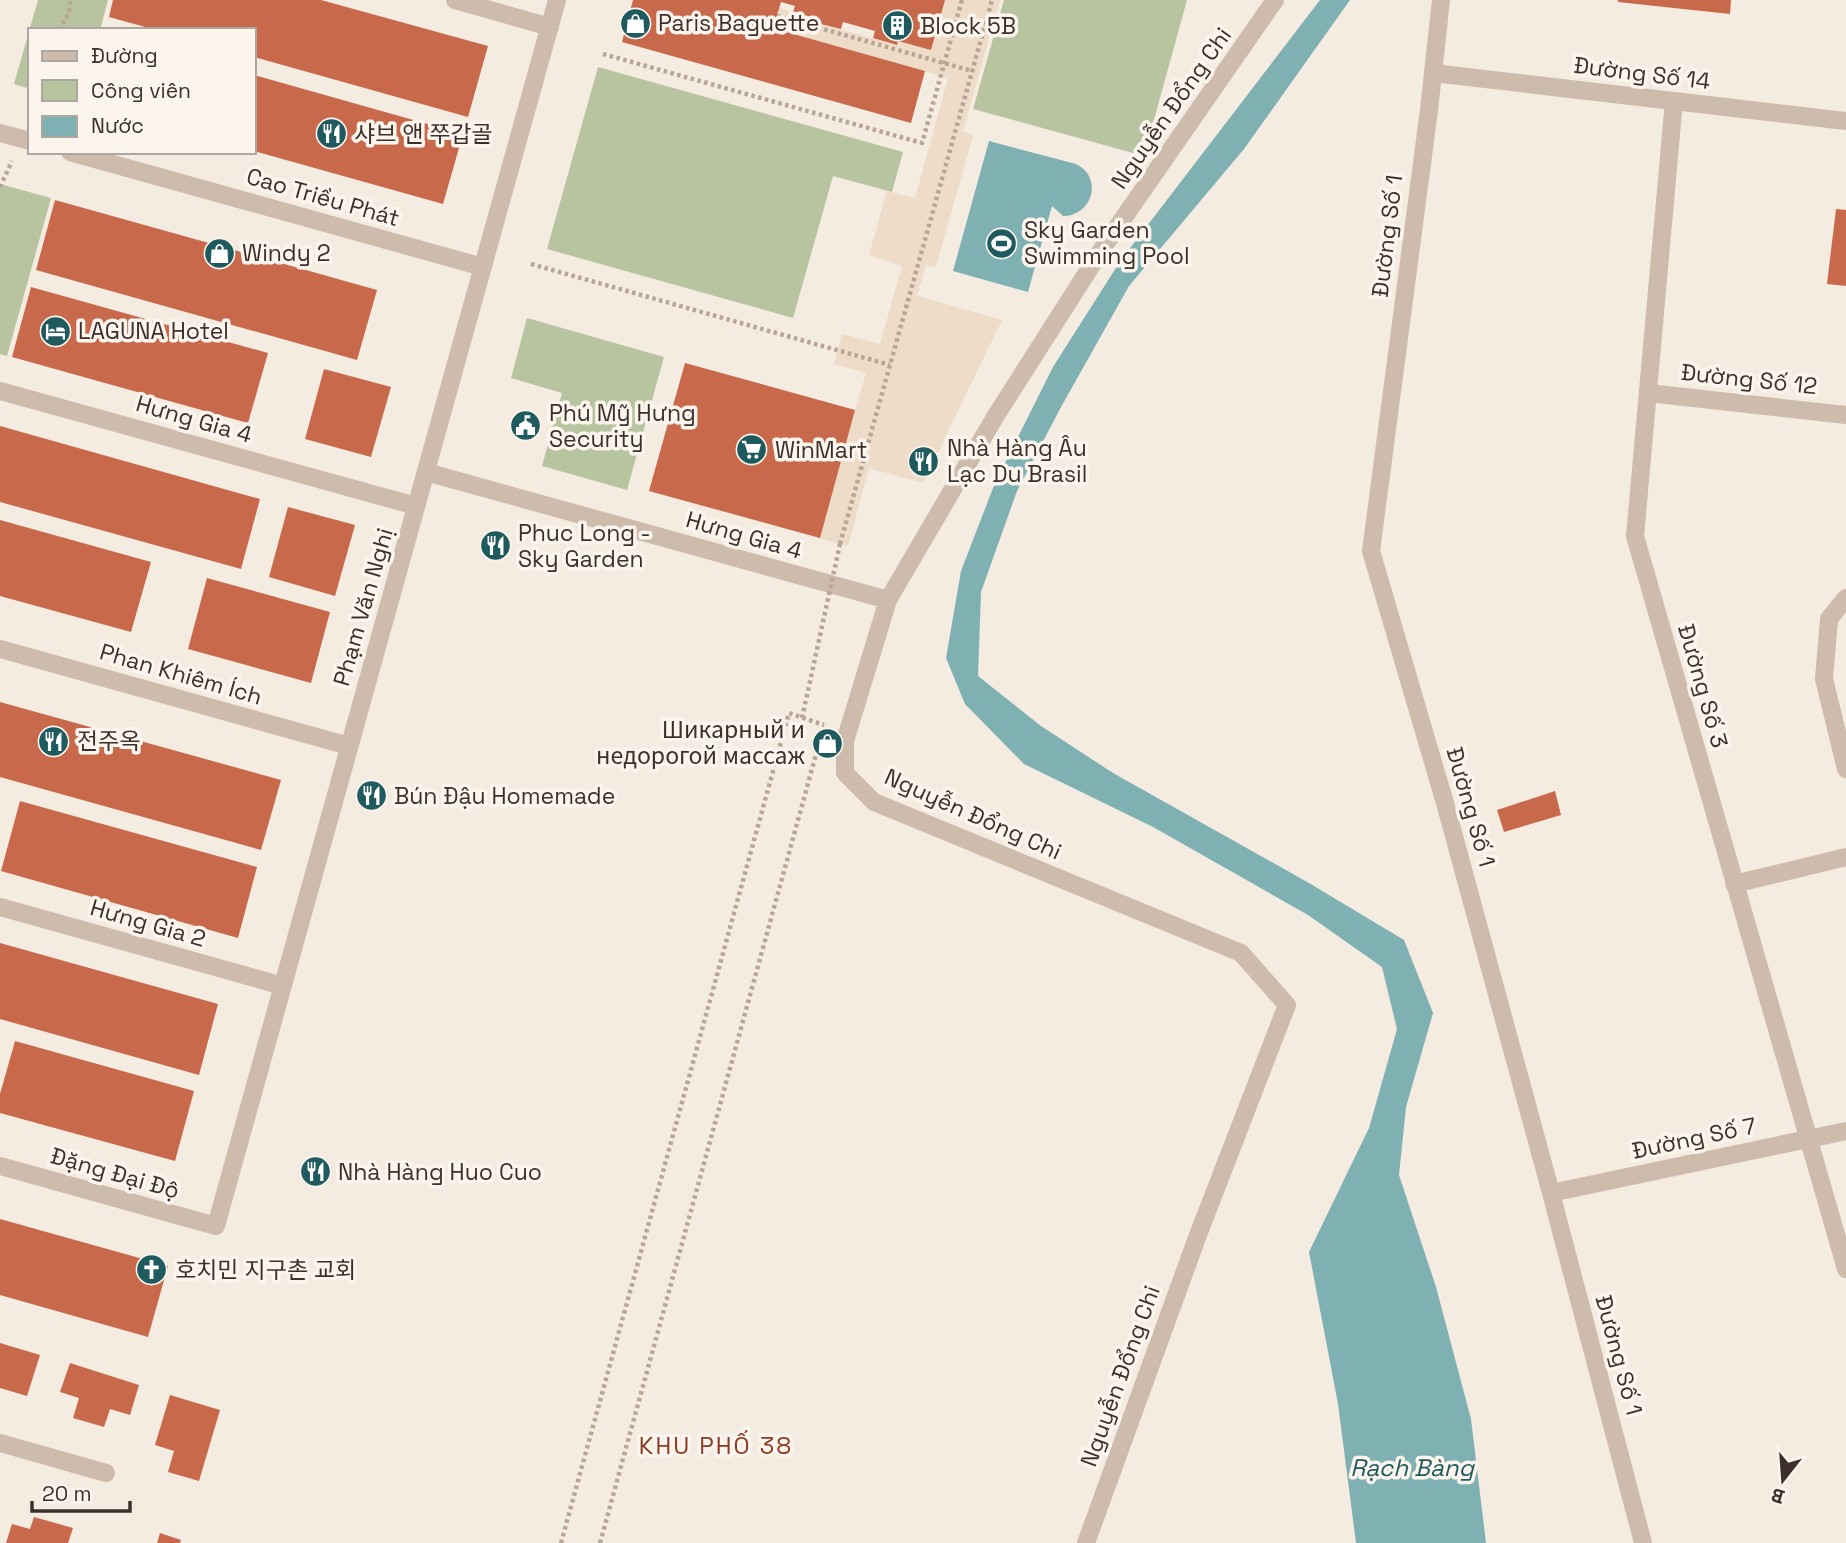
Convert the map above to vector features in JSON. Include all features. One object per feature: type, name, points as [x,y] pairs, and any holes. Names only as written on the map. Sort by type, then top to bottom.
[{"type":"street","points":[[455,0],[550,27]]},
{"type":"street","name":"Phạm Văn Nghị","points":[[216,1226],[557,0]]},
{"type":"street","name":"Nguyễn Đổng Chi","points":[[1086,1543],[1198,1235],[1287,1005],[1241,953],[874,802],[845,774],[845,741],[888,600],[995,416],[1104,246],[1275,0]]},
{"type":"street","name":"Đường Số 1","points":[[1441,0],[1371,551],[1445,803],[1643,1543]]},
{"type":"street","name":"Đường Số 14","points":[[1433,73],[1846,121]]},
{"type":"street","name":"Đường Số 3","points":[[1674,101],[1635,536],[1846,1269]]},
{"type":"street","points":[[0,133],[28,140]]},
{"type":"street","name":"Cao Triều Phát","points":[[77,154],[483,267]]},
{"type":"street","name":"Hưng Gia 4","points":[[0,390],[416,506]]},
{"type":"street","name":"Đường Số 12","points":[[1648,393],[1846,415]]},
{"type":"street","name":"Hưng Gia 4","points":[[426,471],[888,600]]},
{"type":"street","points":[[1846,598],[1829,619],[1824,679],[1846,769]]},
{"type":"street","name":"Phan Khiêm Ích","points":[[0,649],[349,746]]},
{"type":"street","points":[[1734,884],[1846,857]]},
{"type":"street","name":"Hưng Gia 2","points":[[0,907],[283,986]]},
{"type":"street","name":"Đường Số 7","points":[[1551,1193],[1846,1131]]},
{"type":"street","name":"Đặng Đại Độ","points":[[0,1166],[216,1226]]},
{"type":"street","points":[[0,1443],[106,1473]]},
{"type":"path","points":[[60,28],[69,13],[70,0]]},
{"type":"path","points":[[603,54],[922,143],[962,0]]},
{"type":"path","points":[[802,718],[840,544],[992,0]]},
{"type":"path","points":[[777,16],[972,71]]},
{"type":"path","points":[[813,26],[815,18]]},
{"type":"path","points":[[530,264],[890,365]]},
{"type":"path","points":[[561,1543],[789,713],[824,723],[600,1543]]},
{"type":"green space","points":[[38,0],[108,0],[101,28],[30,28]]},
{"type":"green space","points":[[1004,0],[1187,0],[1144,156],[973,109]]},
{"type":"green space","points":[[28,35],[28,88],[14,84]]},
{"type":"green space","points":[[598,67],[903,152],[892,192],[833,176],[793,318],[547,249]]},
{"type":"green space","points":[[0,184],[51,198],[7,356],[0,354]]},
{"type":"green space","points":[[527,318],[664,357],[627,490],[542,466],[562,393],[511,378]]},
{"type":"shaded area","points":[[945,0],[1000,0],[963,131],[973,135],[936,267],[926,265],[917,296],[1002,320],[923,483],[869,468],[848,546],[649,491],[685,363],[855,410],[866,373],[834,364],[842,334],[880,344],[902,266],[869,255],[887,191],[915,198],[948,78],[773,28],[779,8],[818,19],[818,23],[896,45]]},
{"type":"water","name":"Rạch Bàng","points":[[1320,0],[1350,0],[1244,149],[1129,286],[1017,491],[981,592],[978,676],[1041,726],[1113,773],[1309,883],[1404,940],[1433,1013],[1406,1107],[1399,1175],[1436,1287],[1471,1419],[1486,1543],[1356,1543],[1338,1404],[1309,1252],[1369,1128],[1397,1029],[1382,967],[1308,915],[1153,827],[1024,764],[965,704],[946,658],[961,571],[995,483],[1053,367],[1121,260]]},
{"type":"water","name":"Sky Garden Swimming Pool","points":[[989,141],[1076,164],[1085,170],[1090,178],[1091,195],[1081,210],[1063,216],[1052,206],[1028,292],[953,271]]},
{"type":"building","points":[[113,0],[321,0],[488,46],[468,117],[256,58],[256,28],[149,28],[109,17]]},
{"type":"building","points":[[633,0],[945,0],[931,50],[898,41],[897,45],[873,38],[875,31],[843,22],[841,29],[817,23],[818,19],[793,12],[795,6],[781,2],[774,25],[766,22],[765,26],[925,71],[911,123],[622,42]]},
{"type":"building","points":[[1618,0],[1731,0],[1730,14]]},
{"type":"building","points":[[256,76],[463,134],[443,204],[256,152]]},
{"type":"building","points":[[55,200],[377,290],[357,360],[36,270]]},
{"type":"building","points":[[1836,209],[1846,210],[1846,286],[1827,284]]},
{"type":"building","points":[[31,287],[268,353],[248,423],[12,357]]},
{"type":"building","name":"WinMart","points":[[685,363],[855,410],[820,538],[649,491]]},
{"type":"building","points":[[324,369],[391,387],[371,457],[305,439]]},
{"type":"building","points":[[0,426],[260,499],[241,569],[0,502]]},
{"type":"building","points":[[288,507],[355,525],[335,596],[269,577]]},
{"type":"building","points":[[0,520],[151,562],[131,632],[0,596]]},
{"type":"building","points":[[207,578],[330,612],[311,683],[188,649]]},
{"type":"building","points":[[0,702],[281,780],[261,850],[0,777]]},
{"type":"building","points":[[1555,791],[1561,815],[1504,832],[1497,810]]},
{"type":"building","points":[[20,801],[257,867],[238,938],[1,871]]},
{"type":"building","points":[[0,943],[218,1004],[199,1075],[0,1019]]},
{"type":"building","points":[[15,1041],[194,1091],[175,1161],[0,1113],[0,1094]]},
{"type":"building","points":[[0,1219],[168,1266],[148,1337],[0,1295]]},
{"type":"building","points":[[0,1343],[40,1355],[27,1396],[0,1388]]},
{"type":"building","points":[[70,1363],[139,1385],[130,1415],[110,1409],[104,1427],[73,1418],[79,1398],[60,1392]]},
{"type":"building","points":[[170,1395],[220,1410],[199,1481],[168,1472],[174,1451],[155,1445]]},
{"type":"building","points":[[34,1517],[73,1528],[68,1543],[6,1543],[12,1524],[30,1529]]},
{"type":"building","points":[[160,1533],[181,1540],[180,1543],[157,1543]]},
{"type":"place","name":"Paris Baguette","points":[[635,23]]},
{"type":"place","name":"Block 5B","points":[[897,26]]},
{"type":"place","name":"샤브 앤 쭈갑골","points":[[331,134]]},
{"type":"place","name":"Sky Garden Swimming Pool","points":[[1001,243]]},
{"type":"place","name":"Windy 2","points":[[219,253]]},
{"type":"place","name":"LAGUNA Hotel","points":[[55,331]]},
{"type":"place","name":"Phú Mỹ Hưng Security","points":[[526,426]]},
{"type":"place","name":"WinMart","points":[[752,450]]},
{"type":"place","name":"Nhà Hàng Âu Lạc Du Brasil","points":[[924,461]]},
{"type":"place","name":"Phuc Long - Sky Garden","points":[[495,546]]},
{"type":"place","name":"전주옥","points":[[54,741]]},
{"type":"place","name":"Шикарный и недорогой массаж","points":[[828,743]]},
{"type":"place","name":"Bún Đậu Homemade","points":[[371,796]]},
{"type":"place","name":"Nhà Hàng Huo Cuo","points":[[315,1172]]},
{"type":"place","name":"호치민 지구촌 교회","points":[[152,1270]]},
{"type":"district","name":"KHU PHỐ 38","points":[[716,1446]]}]
